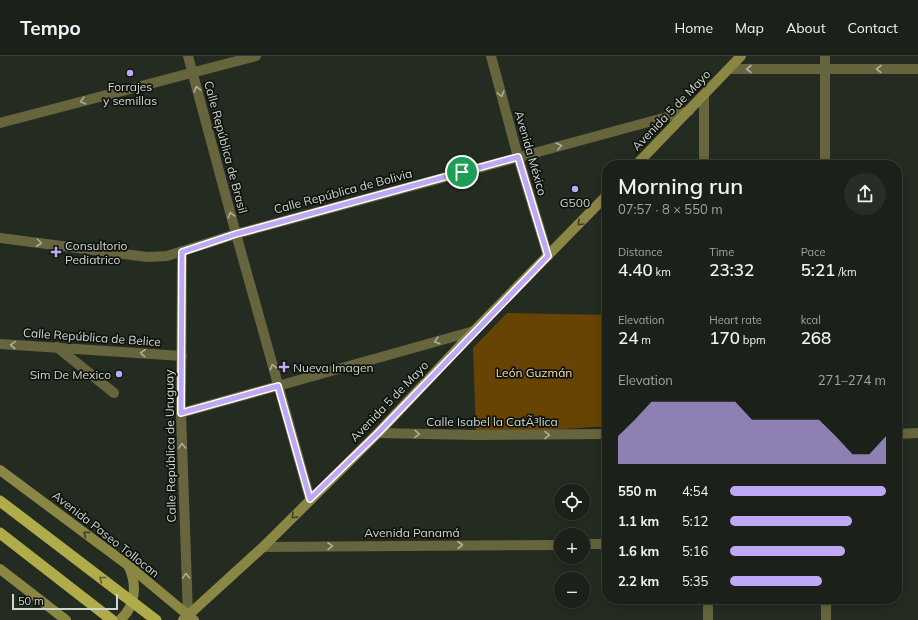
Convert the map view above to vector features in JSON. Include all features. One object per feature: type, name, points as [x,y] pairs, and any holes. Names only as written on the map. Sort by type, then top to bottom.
[{"type":"highway","points":[[0,500],[156,620]]},
{"type":"highway","points":[[0,533],[112,620]]},
{"type":"main road","name":"Avenida 5 de Mayo","points":[[641,160],[741,56]]},
{"type":"main road","name":"Avenida 5 de Mayo","points":[[188,618],[263,547],[378,433],[474,331],[602,199]]},
{"type":"main road","name":"Avenida Paseo Tollocan","points":[[0,470],[129,566],[188,618]]},
{"type":"main road","points":[[120,620],[128,610],[134,593],[134,584],[129,566]]},
{"type":"main road","points":[[0,569],[66,620]]},
{"type":"street","name":"Calle República de Brasil","points":[[188,56],[310,499]]},
{"type":"street","points":[[0,123],[256,56]]},
{"type":"street","name":"Avenida México","points":[[491,56],[518,157],[548,256]]},
{"type":"street","points":[[825,56],[825,160]]},
{"type":"street","points":[[730,69],[918,69]]},
{"type":"street","points":[[704,95],[704,160]]},
{"type":"street","name":"Calle República de Bolivia","points":[[0,238],[147,257],[167,256],[236,234],[689,111]]},
{"type":"street","name":"Calle República de Uruguay","points":[[182,252],[181,413],[188,618]]},
{"type":"street","points":[[181,413],[474,331]]},
{"type":"street","name":"Calle República de Belice","points":[[0,344],[182,356]]},
{"type":"street","points":[[57,347],[114,393]]},
{"type":"street","name":"Calle Isabel la CatÃ³lica","points":[[378,433],[476,435],[602,434]]},
{"type":"street","points":[[902,434],[918,433]]},
{"type":"street","name":"Avenida Panamá","points":[[263,547],[554,544]]},
{"type":"street","points":[[590,544],[602,544]]},
{"type":"street","points":[[708,604],[708,620]]},
{"type":"street","points":[[826,604],[826,620]]},
{"type":"green space","name":"León Guzmán","points":[[507,313],[602,315],[602,426],[476,435],[473,348]]},
{"type":"place","name":"Forrajes y semillas","points":[[130,73]]},
{"type":"place","name":"G500","points":[[575,189]]},
{"type":"place","name":"Consultorio Pediatrico","points":[[56,252]]},
{"type":"place","name":"Nueva Imagen","points":[[284,367]]},
{"type":"place","name":"Sim De Mexico","points":[[119,374]]},
{"type":"route","points":[[518,157],[548,256],[474,331],[378,433],[310,499],[278,386],[181,413],[182,252],[236,234],[462,172],[518,157]]}]
